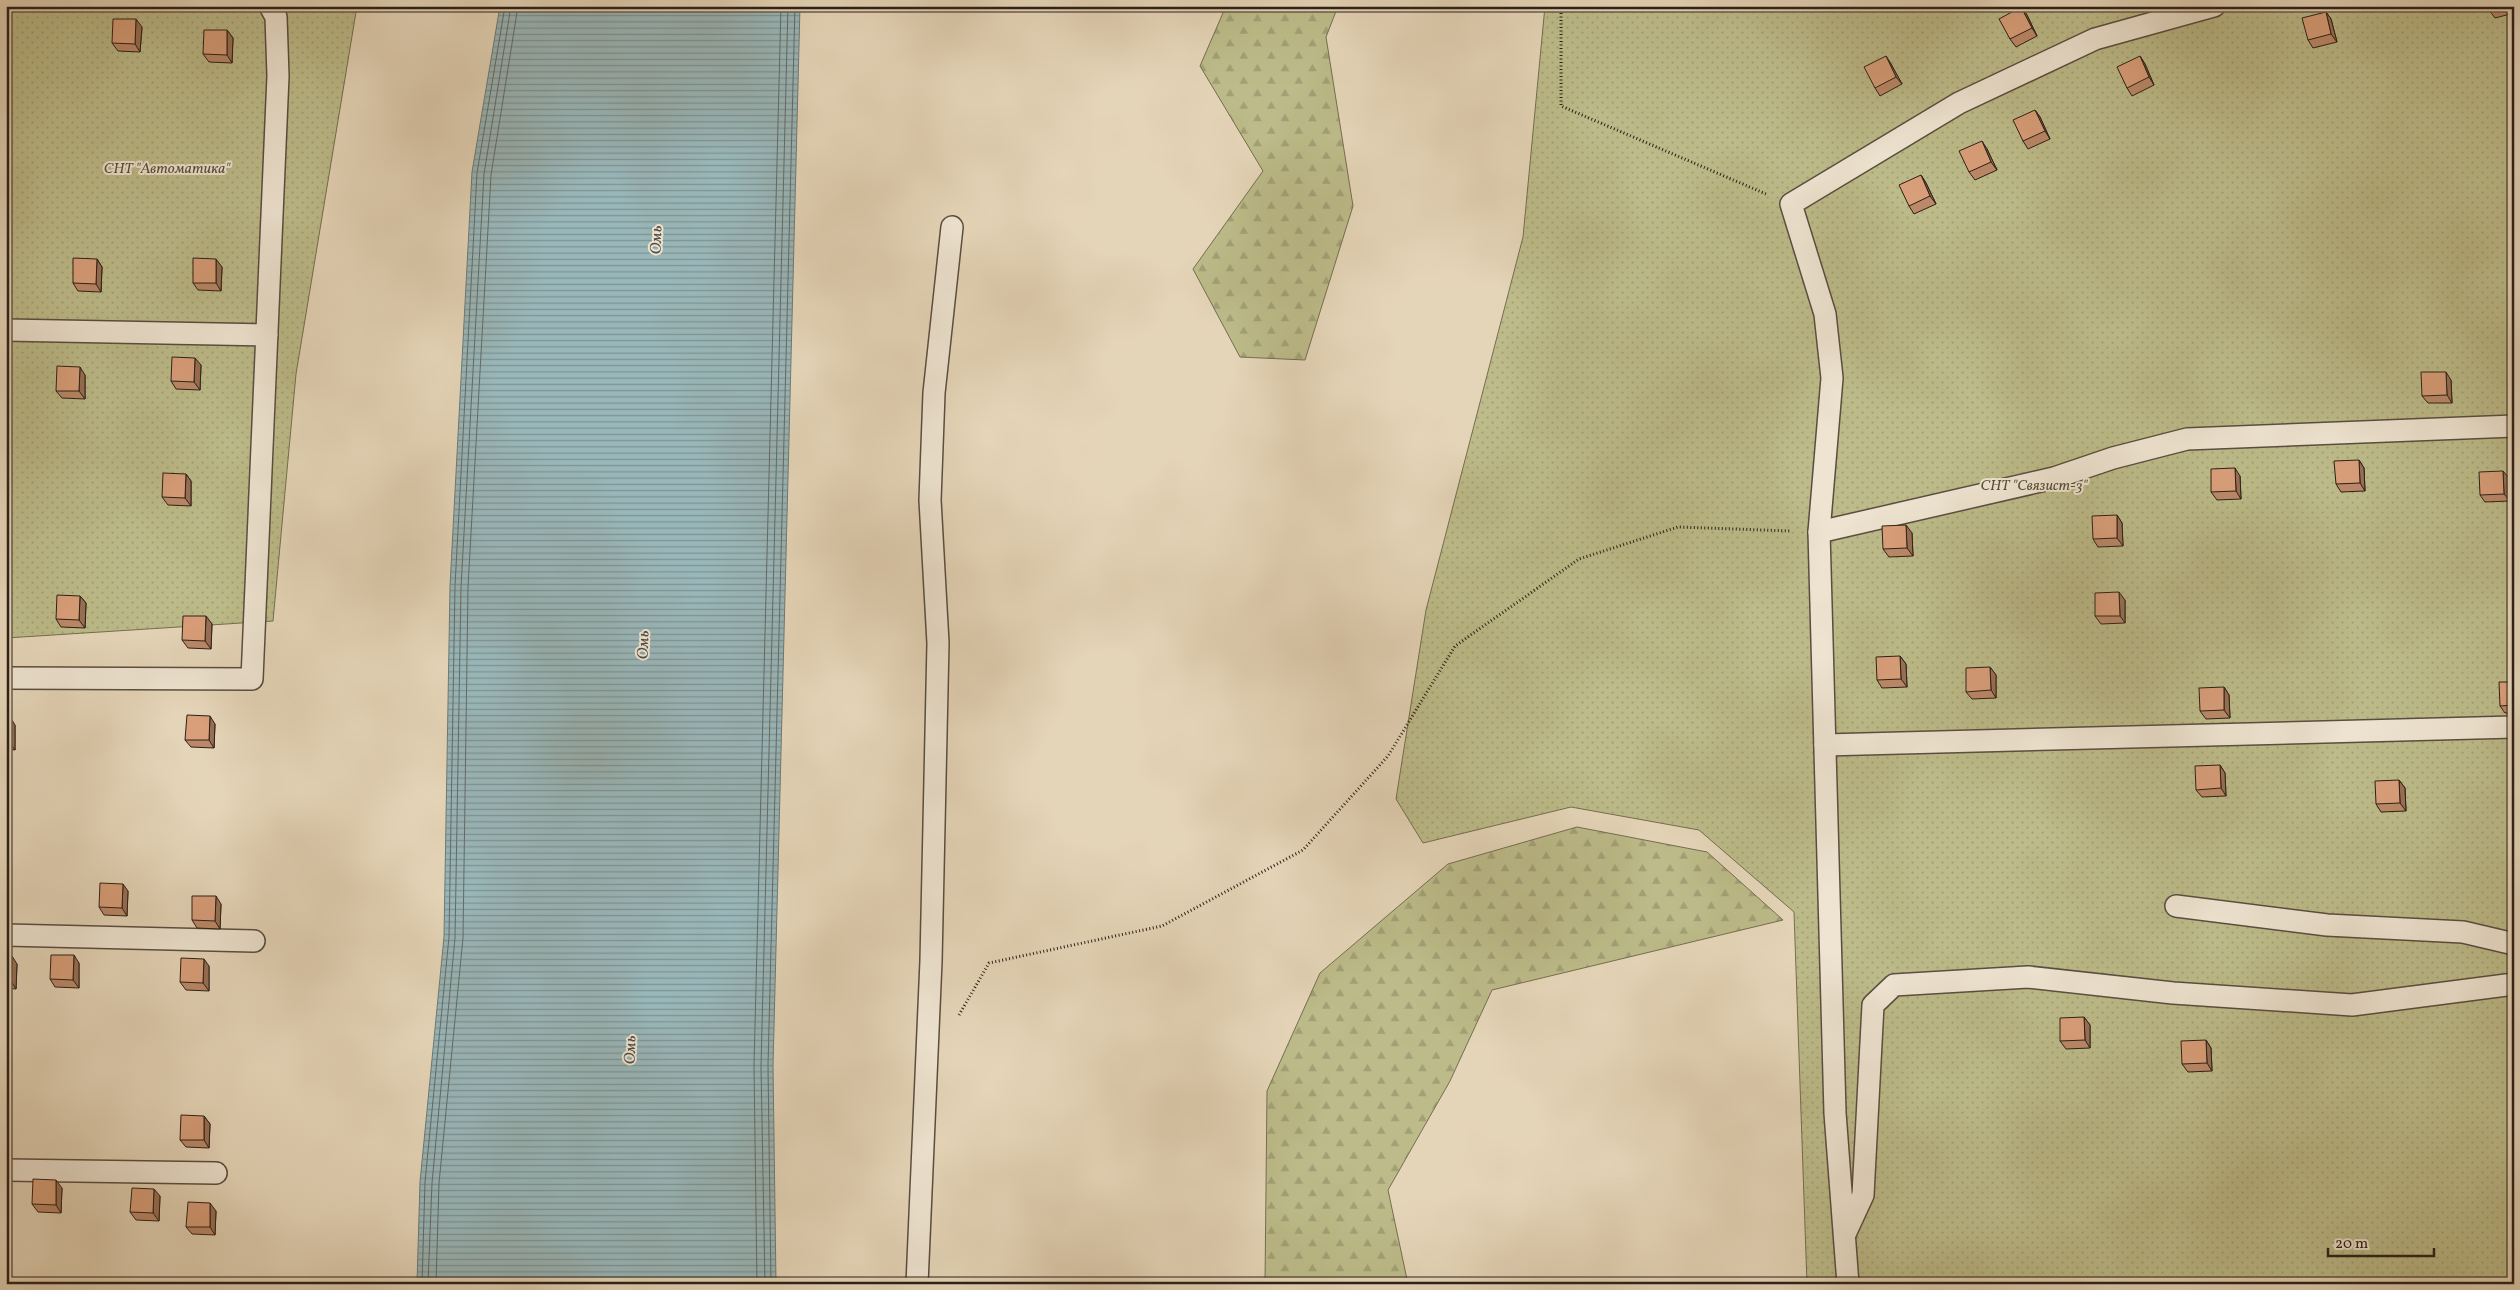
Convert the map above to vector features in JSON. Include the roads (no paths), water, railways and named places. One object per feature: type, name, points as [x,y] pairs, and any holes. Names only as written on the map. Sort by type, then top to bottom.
[{"type":"lane","points":[[6,678],[252,679],[278,76],[276,17],[270,6]]},
{"type":"lane","points":[[1848,1284],[1834,1113],[1819,532],[1832,378],[1826,314],[1791,204],[1968,98],[2094,39],[2214,6]]},
{"type":"lane","points":[[916,1284],[932,961],[938,653],[930,500],[934,403],[952,227]]},
{"type":"lane","points":[[6,330],[266,335]]},
{"type":"lane","points":[[1819,532],[2054,478],[2113,458],[2187,439],[2514,426]]},
{"type":"lane","points":[[1825,745],[2514,727]]},
{"type":"lane","points":[[2176,906],[2327,925],[2463,932],[2514,944]]},
{"type":"lane","points":[[6,935],[254,941]]},
{"type":"lane","points":[[1844,1236],[1863,1195],[1873,1004],[1894,984],[2028,977],[2173,993],[2352,1005],[2514,984]]},
{"type":"lane","points":[[6,1170],[216,1173]]},
{"type":"water","name":"Омь","points":[[500,6],[800,6],[773,1066],[776,1284],[417,1284],[420,1182],[444,937],[450,586],[472,172]]},
{"type":"park label","name":"СНТ \"Автоматика\"","points":[[167,169]]},
{"type":"park label","name":"СНТ \"Связист-3\"","points":[[2034,486]]}]
